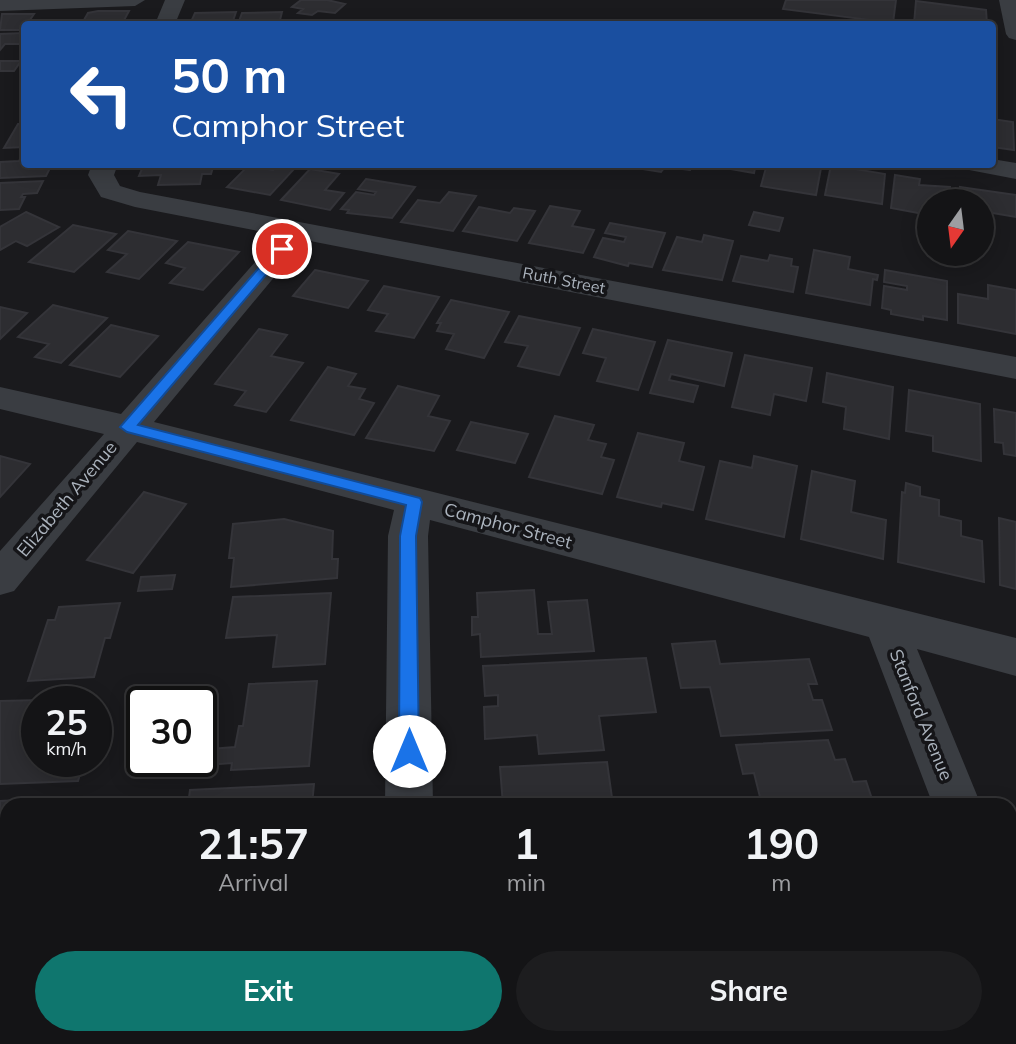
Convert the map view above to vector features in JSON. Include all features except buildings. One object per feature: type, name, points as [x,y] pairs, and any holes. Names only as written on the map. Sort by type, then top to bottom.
[{"type":"street","points":[[0,5],[135,0]]},
{"type":"street","points":[[165,21],[175,0]]},
{"type":"street","points":[[1009,0],[1015,27]]},
{"type":"street","points":[[996,168],[1016,171]]},
{"type":"street","name":"Ruth Street","points":[[108,178],[299,229],[1016,368]]},
{"type":"street","name":"Elizabeth Avenue","points":[[0,579],[127,427],[299,229]]},
{"type":"street","name":"Camphor Street","points":[[0,398],[127,427],[1016,657]]},
{"type":"street","points":[[409,798],[408,536],[414,502]]},
{"type":"street","name":"Stanford Avenue","points":[[885,624],[954,798]]},
{"type":"route","points":[[282,249],[127,427],[414,502],[408,536],[409,751]]}]
